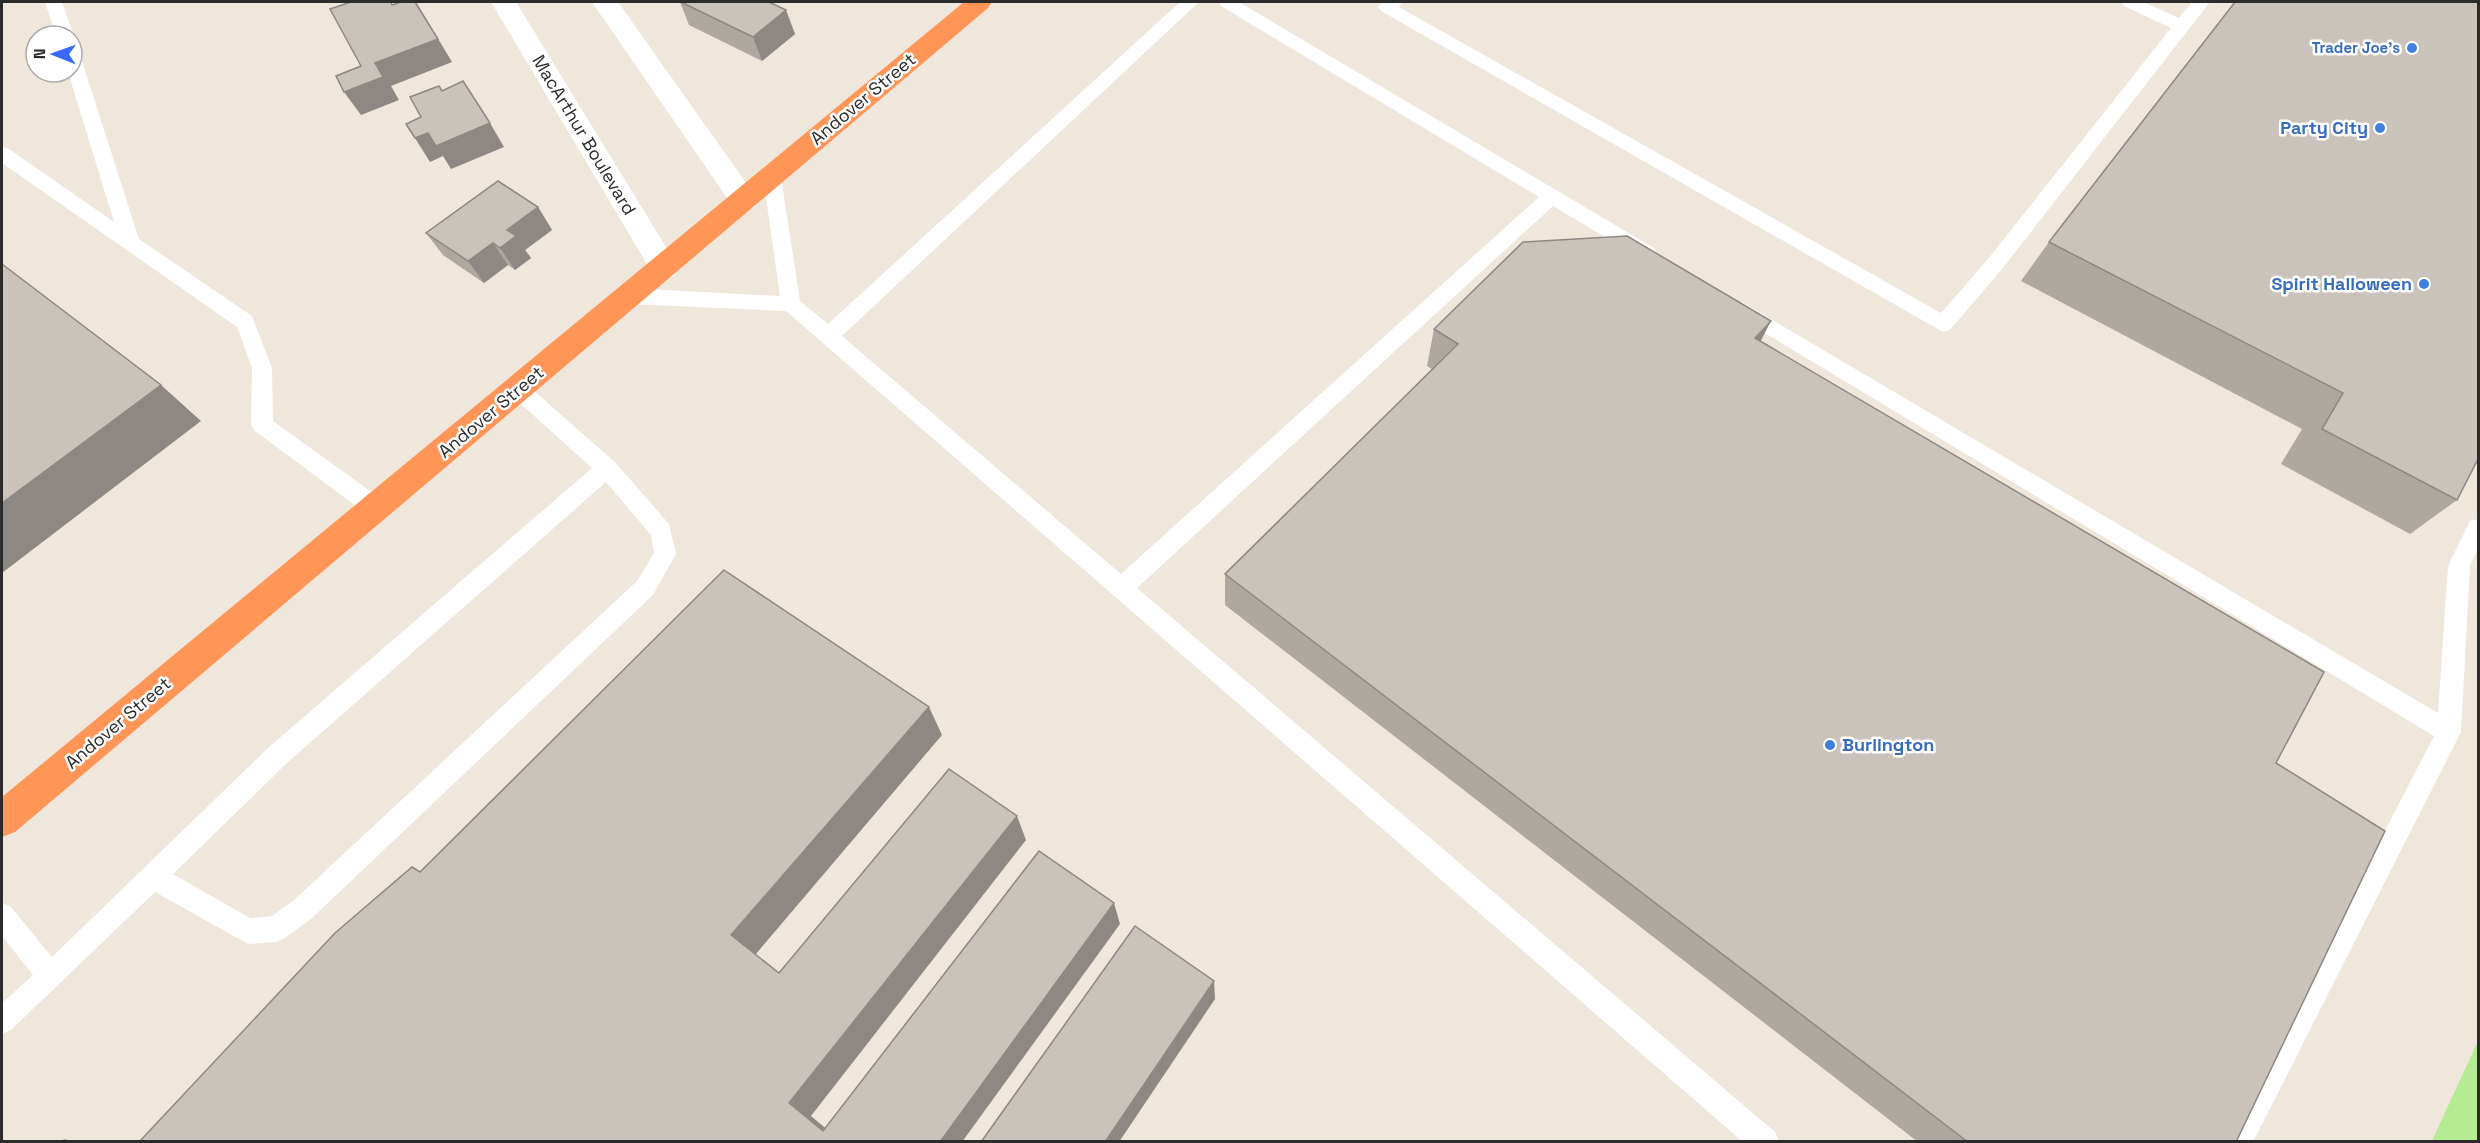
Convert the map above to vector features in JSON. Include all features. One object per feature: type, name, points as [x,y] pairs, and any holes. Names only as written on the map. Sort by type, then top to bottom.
[{"type":"highway","name":"Andover Street","points":[[2,820],[979,2]]},
{"type":"street","name":"MacArthur Boulevard","points":[[504,2],[664,268]]},
{"type":"street","points":[[605,2],[744,201]]},
{"type":"lane","points":[[54,2],[61,24]]},
{"type":"lane","points":[[828,336],[1190,2]]},
{"type":"lane","points":[[1227,2],[1664,263]]},
{"type":"lane","points":[[1394,2],[1387,7],[1943,324],[1995,264],[2201,2]]},
{"type":"lane","points":[[2130,2],[2183,27]]},
{"type":"lane","points":[[80,84],[130,242]]},
{"type":"lane","points":[[2,154],[245,322],[262,368],[262,425],[376,508]]},
{"type":"lane","points":[[772,177],[791,304]]},
{"type":"lane","points":[[1121,588],[1552,196]]},
{"type":"lane","points":[[629,296],[791,304],[1765,1142]]},
{"type":"lane","points":[[1725,299],[2449,732]]},
{"type":"lane","points":[[154,876],[248,931],[276,929],[303,909],[645,588],[665,554],[661,531],[607,468],[518,389]]},
{"type":"lane","points":[[2,1021],[278,755],[607,468]]},
{"type":"lane","points":[[2238,1142],[2449,732],[2459,566],[2478,528]]},
{"type":"lane","points":[[2,916],[51,976]]},
{"type":"green space","points":[[2478,1041],[2478,1141],[2432,1141]]},
{"type":"building","points":[[351,2],[391,2],[392,5],[401,2],[415,2],[438,39],[375,63],[383,77],[344,92],[336,76],[361,66],[330,9]]},
{"type":"building","points":[[681,2],[769,2],[786,10],[753,37]]},
{"type":"building","points":[[2235,2],[2478,2],[2478,459],[2457,500],[2322,429],[2343,393],[2049,242]]},
{"type":"building","points":[[463,81],[490,123],[436,146],[428,133],[415,138],[406,124],[421,117],[410,97],[439,86],[442,91]]},
{"type":"building","points":[[498,181],[538,207],[507,230],[516,236],[500,248],[493,243],[468,261],[426,233]]},
{"type":"building","name":"Burlington","points":[[1627,236],[1771,321],[1755,338],[2324,672],[2276,763],[2385,831],[2236,1142],[1968,1142],[1225,574],[1458,344],[1434,329],[1523,242]]},
{"type":"building","points":[[2,264],[161,385],[2,503]]},
{"type":"building","points":[[724,570],[929,707],[731,935],[779,973],[949,769],[1017,816],[789,1103],[823,1131],[1039,851],[1114,903],[940,1142],[139,1142],[335,933],[412,867],[420,872]]},
{"type":"building","points":[[1135,926],[1214,981],[1105,1142],[981,1142]]},
{"type":"place","name":"Trader Joe's","points":[[2412,48]]},
{"type":"place","name":"Party City","points":[[2380,128]]},
{"type":"place","name":"Spirit Halloween","points":[[2424,284]]},
{"type":"place","name":"Burlington","points":[[1830,745]]}]
